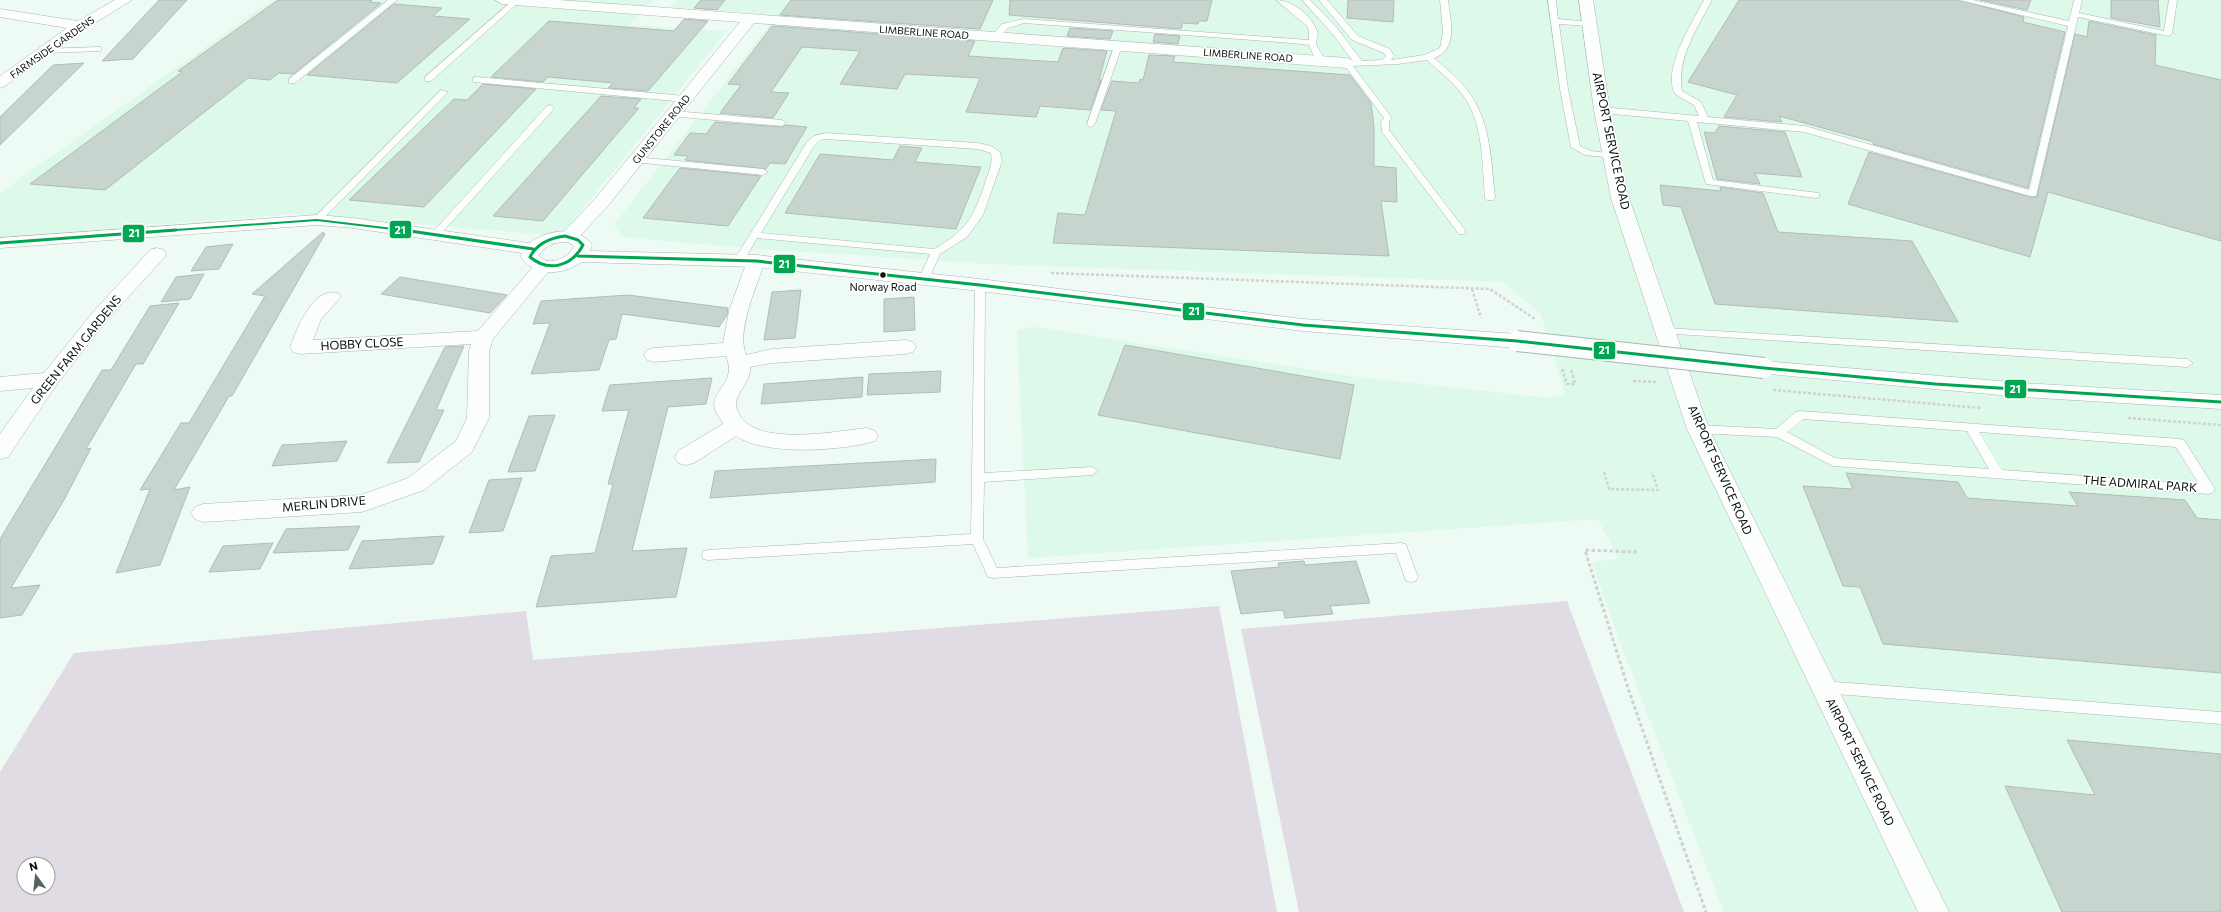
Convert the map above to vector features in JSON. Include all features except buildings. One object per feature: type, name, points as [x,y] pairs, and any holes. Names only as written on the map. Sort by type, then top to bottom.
[{"type":"street","name":"FARMSIDE GARDENS","points":[[0,83],[80,26],[123,0]]},
{"type":"street","name":"LIMBERLINE ROAD","points":[[509,0],[1353,63]]},
{"type":"street","points":[[648,11],[658,0]]},
{"type":"street","name":"AIRPORT SERVICE ROAD","points":[[1586,0],[1602,110],[1620,198],[1698,428],[1934,912]]},
{"type":"street","points":[[0,13],[80,26]]},
{"type":"street","name":"GUNSTORE ROAD","points":[[569,237],[601,203],[750,19]]},
{"type":"street","points":[[1,246],[33,241],[317,220],[435,235],[564,264],[578,256],[582,251],[582,245],[575,238],[569,237],[548,240],[539,258]]},
{"type":"street","name":"GREEN FARM GARDENS","points":[[0,450],[50,379],[100,316],[157,254]]},
{"type":"street","points":[[578,256],[747,261],[980,285],[1304,325],[1517,341],[1764,368],[2023,390],[2221,402]]},
{"type":"street","name":"MERLIN DRIVE","points":[[203,513],[362,504],[416,484],[464,446],[478,418],[479,352],[484,337],[539,258]]},
{"type":"street","points":[[747,261],[734,331],[736,356],[740,374],[727,396],[726,410],[736,426],[750,436],[776,442],[867,436]]},
{"type":"street","name":"HOBBY CLOSE","points":[[331,296],[312,317],[300,347],[484,337]]},
{"type":"street","points":[[654,355],[772,356],[906,347]]},
{"type":"street","points":[[0,384],[50,379]]},
{"type":"street","points":[[686,457],[736,426]]},
{"type":"lane","points":[[292,81],[393,0]]},
{"type":"lane","points":[[428,79],[509,0]]},
{"type":"lane","points":[[1280,0],[1308,22],[1315,38],[1312,44]]},
{"type":"lane","points":[[1306,0],[1334,30],[1388,118],[1385,122],[1385,130],[1462,232]]},
{"type":"lane","points":[[1323,0],[1355,38],[1387,51],[1390,56],[1385,62]]},
{"type":"lane","points":[[1353,63],[1385,62],[1428,56],[1443,51],[1446,42],[1444,0]]},
{"type":"lane","points":[[1552,0],[1564,89],[1576,147],[1581,152],[1588,154],[1611,156]]},
{"type":"lane","points":[[1705,120],[1698,104],[1678,92],[1675,77],[1685,45],[1708,0]]},
{"type":"lane","points":[[1962,0],[2072,24]]},
{"type":"lane","points":[[1602,110],[1805,129],[2033,194],[2078,0]]},
{"type":"lane","points":[[2074,14],[2168,34],[2174,0]]},
{"type":"lane","points":[[1556,21],[1589,24]]},
{"type":"lane","points":[[995,37],[1005,26],[1024,22],[1312,44]]},
{"type":"lane","points":[[1312,44],[1319,55],[1320,61]]},
{"type":"lane","points":[[1091,124],[1118,46]]},
{"type":"lane","points":[[45,51],[98,49]]},
{"type":"lane","points":[[1428,56],[1459,86],[1476,112],[1482,131],[1490,198]]},
{"type":"lane","points":[[476,80],[685,99]]},
{"type":"lane","points":[[317,220],[444,92]]},
{"type":"lane","points":[[435,235],[550,108]]},
{"type":"lane","points":[[673,114],[782,123]]},
{"type":"lane","points":[[1692,118],[1709,182],[1816,195]]},
{"type":"lane","points":[[747,261],[754,235],[810,144],[817,138],[837,136],[988,148],[995,152],[997,161],[976,222],[964,235],[936,252],[924,279]]},
{"type":"lane","points":[[636,160],[763,172]]},
{"type":"lane","points":[[754,235],[936,252]]},
{"type":"lane","points":[[980,285],[978,539],[993,573],[1221,557],[1400,548],[1411,577]]},
{"type":"lane","points":[[1665,331],[2187,363]]},
{"type":"lane","name":"THE ADMIRAL PARK","points":[[1698,428],[1779,433],[1833,462],[2209,489],[2180,443],[1800,415],[1779,433]]},
{"type":"lane","points":[[1970,427],[1998,474]]},
{"type":"lane","points":[[978,478],[1092,471]]},
{"type":"lane","points":[[708,555],[978,539]]},
{"type":"lane","points":[[1823,687],[2221,718]]},
{"type":"path","points":[[1046,273],[1490,289],[1536,320]]},
{"type":"path","points":[[1472,288],[1488,340]]},
{"type":"path","points":[[1560,365],[1567,384],[1575,384],[1571,369],[1576,369]]},
{"type":"path","points":[[1633,381],[1639,382]]},
{"type":"path","points":[[1604,472],[1609,489],[1658,490],[1652,472]]},
{"type":"path","points":[[1637,552],[1585,550],[1629,691],[1706,912]]},
{"type":"shaded area","points":[[272,0],[653,0],[630,25],[727,31],[561,236],[296,214],[0,237],[0,193]]},
{"type":"shaded area","points":[[677,0],[2221,0],[2221,912],[1724,912],[1624,653],[1592,563],[1618,558],[1598,519],[1028,558],[1017,330],[1034,327],[1357,377],[1550,398],[1565,393],[1541,314],[1503,282],[987,264],[733,247],[623,237],[614,225],[777,15],[670,7]]},
{"type":"shaded area","points":[[1567,601],[1684,912],[1299,912],[1241,629]]},
{"type":"shaded area","points":[[1219,606],[1277,912],[0,912],[0,772],[74,653],[526,611],[533,660]]},
{"type":"transit line","name":"21","points":[[0,243],[317,220],[353,223],[533,249]]},
{"type":"transit line","name":"21","points":[[565,236],[578,240],[583,245],[574,258],[567,263],[560,266],[544,266],[537,263],[530,257],[532,252],[539,245],[554,238],[565,236]]},
{"type":"transit line","name":"21","points":[[578,256],[756,261],[980,285],[1303,325],[1517,341],[1764,368],[1935,384],[2221,402]]},
{"type":"place","name":"Norway Road","points":[[883,275]]}]
